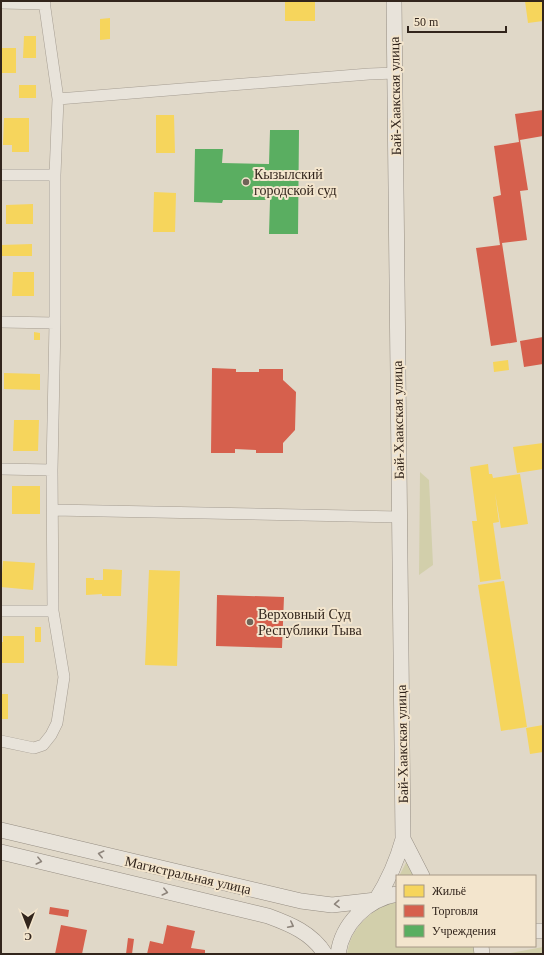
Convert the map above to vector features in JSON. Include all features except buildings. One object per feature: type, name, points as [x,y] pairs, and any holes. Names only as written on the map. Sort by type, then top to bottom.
[{"type":"main road","name":"Бай-Хаакская улица","points":[[376,900],[395,864],[403,839],[394,1]]},
{"type":"main road","name":"Магистральная улица","points":[[1,830],[301,901],[332,905],[376,900]]},
{"type":"main road","name":"Бай-Хаакская улица","points":[[403,839],[421,875]]},
{"type":"main road","name":"Магистральная улица","points":[[1,852],[268,916],[284,922],[309,936],[319,945],[325,954]]},
{"type":"main road","points":[[338,954],[342,938],[348,926],[357,915],[376,900],[396,894]]},
{"type":"street","points":[[1,3],[44,2],[58,99],[55,175],[55,323],[52,470],[53,611],[64,677],[57,723],[51,735],[43,745],[34,748],[1,741]]},
{"type":"street","points":[[58,99],[395,73]]},
{"type":"street","points":[[1,175],[55,175]]},
{"type":"street","points":[[1,322],[55,323]]},
{"type":"street","points":[[1,469],[52,470]]},
{"type":"street","points":[[53,510],[400,517]]},
{"type":"street","points":[[1,611],[53,611]]},
{"type":"shaded area","points":[[420,472],[429,480],[433,565],[419,575]]},
{"type":"shaded area","points":[[407,861],[414,875],[400,875]]},
{"type":"shaded area","points":[[396,902],[396,947],[473,947],[476,954],[347,954],[354,932],[364,920],[376,910]]},
{"type":"shaded area","points":[[543,947],[543,954],[505,954]]},
{"type":"place","name":"Кызылский городской суд","points":[[246,182]]},
{"type":"place","name":"Верховный Суд Республики Тыва","points":[[250,622]]}]
